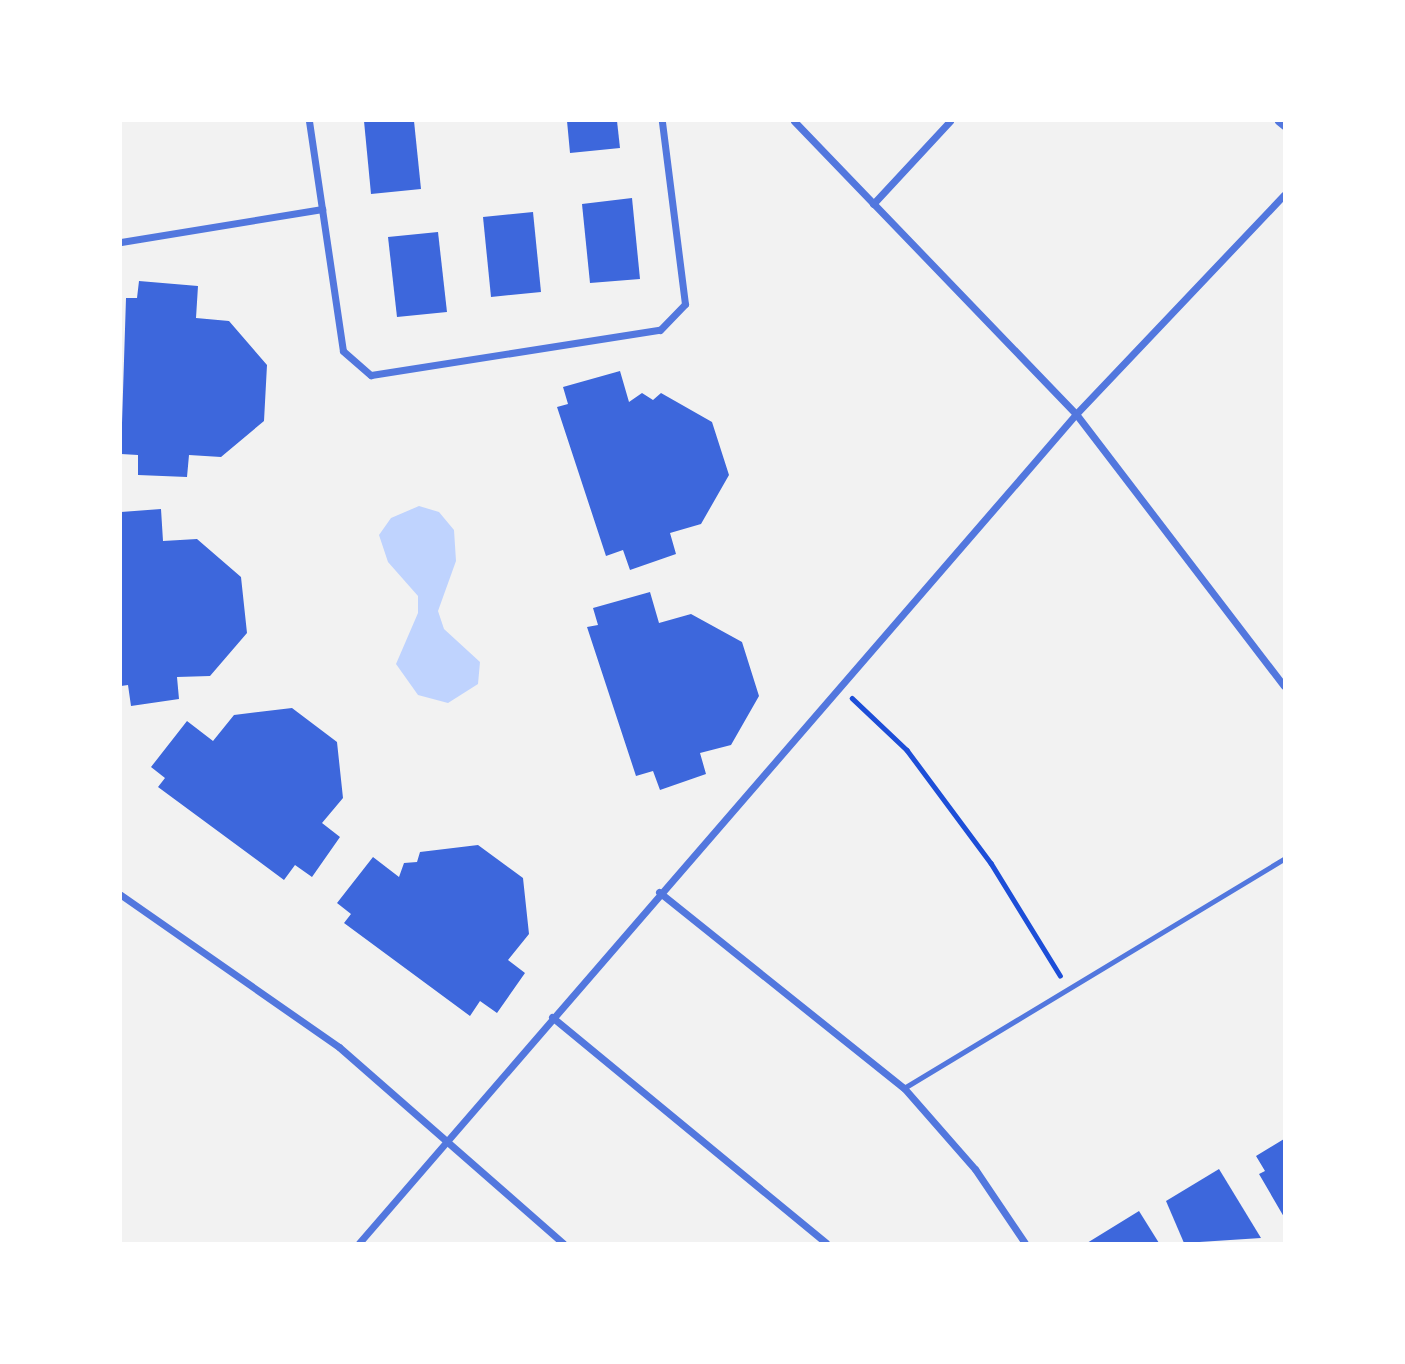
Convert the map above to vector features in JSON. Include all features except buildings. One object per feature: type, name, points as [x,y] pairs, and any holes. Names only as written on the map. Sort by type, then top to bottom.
[{"type":"street","points":[[309,121],[343,351],[371,375],[660,330],[685,304],[662,121]]},
{"type":"street","points":[[794,121],[1076,414],[1284,686]]},
{"type":"street","points":[[873,204],[950,121]]},
{"type":"street","points":[[1278,121],[1284,127]]},
{"type":"street","points":[[359,1243],[837,686],[1076,414],[1284,195]]},
{"type":"street","points":[[121,242],[322,209]]},
{"type":"street","points":[[659,892],[904,1088],[975,1169],[1026,1243]]},
{"type":"street","points":[[121,895],[339,1047],[450,1140],[563,1243]]},
{"type":"street","points":[[552,1017],[826,1243]]},
{"type":"lane","points":[[904,1088],[1284,859]]},
{"type":"path","points":[[837,686],[907,750],[991,863],[1068,987]]},
{"type":"water","points":[[419,506],[439,512],[454,530],[456,561],[438,611],[444,629],[480,662],[478,684],[448,703],[418,695],[396,664],[418,613],[418,596],[388,562],[379,535],[391,518]]}]
